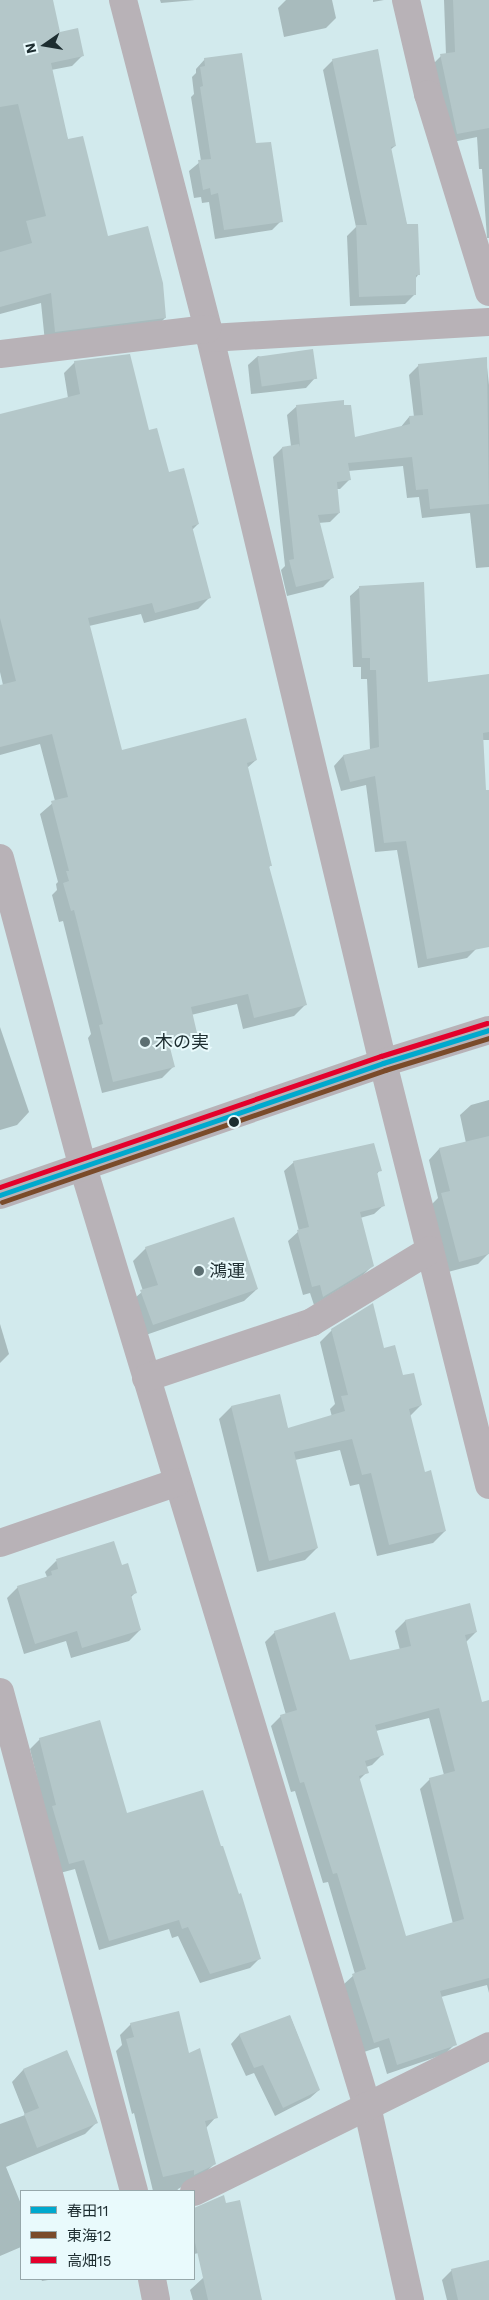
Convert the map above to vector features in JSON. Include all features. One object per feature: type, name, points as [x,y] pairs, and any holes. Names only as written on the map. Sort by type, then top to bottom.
[{"type":"street","points":[[123,0],[209,334],[383,1064],[489,1485]]},
{"type":"street","points":[[406,0],[428,94],[489,292]]},
{"type":"street","points":[[0,354],[209,334],[489,322]]},
{"type":"street","points":[[0,858],[83,1167],[367,2106],[410,2300]]},
{"type":"street","points":[[0,1195],[383,1064],[489,1030]]},
{"type":"street","points":[[146,1378],[312,1322],[430,1250]]},
{"type":"street","points":[[0,1543],[178,1482]]},
{"type":"street","points":[[0,1692],[11,1777],[134,2190]]},
{"type":"street","points":[[195,2192],[489,2046]]},
{"type":"street","points":[[152,2280],[156,2300]]},
{"type":"building","points":[[0,0],[53,0],[60,32],[78,28],[84,56],[51,63],[68,139],[83,136],[108,236],[148,226],[163,283],[166,318],[55,332],[51,293],[0,307],[0,252],[32,243],[26,221],[46,216],[18,104],[0,107]]},
{"type":"building","points":[[453,0],[489,0],[489,128],[457,134],[440,54],[455,52]]},
{"type":"building","points":[[378,49],[396,146],[391,147],[407,224],[418,224],[420,275],[416,275],[416,295],[359,297],[356,225],[367,225],[332,59]]},
{"type":"building","points":[[242,53],[256,143],[271,142],[283,222],[224,230],[218,193],[211,195],[210,188],[203,190],[198,160],[211,159],[200,87],[203,86],[200,67],[205,66],[204,58]]},
{"type":"building","points":[[313,349],[317,379],[262,387],[258,357]]},
{"type":"building","points":[[130,354],[149,430],[157,428],[169,472],[184,468],[199,524],[192,526],[211,598],[155,613],[152,603],[88,618],[122,750],[246,718],[257,760],[247,763],[272,866],[269,866],[307,1005],[254,1018],[248,994],[191,1007],[197,1033],[168,1040],[175,1067],[113,1082],[99,1025],[103,1024],[74,910],[71,911],[63,883],[69,881],[66,871],[69,871],[51,801],[68,797],[52,734],[0,747],[0,685],[16,681],[0,618],[0,414],[80,394],[74,361]]},
{"type":"building","points":[[487,357],[489,504],[430,509],[428,489],[416,490],[412,457],[348,463],[351,480],[337,482],[340,513],[318,515],[334,578],[296,587],[289,560],[294,559],[282,447],[299,444],[300,447],[296,405],[344,400],[344,405],[351,405],[355,437],[410,424],[409,416],[423,415],[418,364]]},
{"type":"building","points":[[424,582],[428,682],[489,674],[489,732],[483,733],[486,790],[489,790],[489,947],[427,959],[406,841],[384,843],[375,776],[350,782],[343,755],[379,747],[376,670],[370,670],[370,658],[362,658],[359,586]]},
{"type":"building","points":[[489,1136],[489,1254],[459,1262],[441,1193],[450,1191],[439,1148]]},
{"type":"building","points":[[374,1143],[382,1171],[377,1172],[385,1206],[360,1212],[374,1266],[323,1297],[320,1285],[312,1287],[297,1230],[309,1227],[293,1161]]},
{"type":"building","points":[[234,1217],[258,1289],[153,1325],[140,1290],[158,1285],[145,1247]]},
{"type":"building","points":[[373,1303],[384,1348],[395,1345],[403,1375],[414,1373],[422,1405],[409,1409],[425,1472],[431,1470],[446,1531],[389,1545],[371,1473],[362,1475],[352,1439],[294,1452],[318,1548],[269,1561],[231,1406],[280,1394],[288,1428],[345,1411],[341,1396],[348,1395],[331,1329]]},
{"type":"building","points":[[114,1541],[122,1565],[128,1563],[137,1593],[131,1595],[141,1630],[82,1648],[77,1631],[35,1644],[17,1586],[52,1575],[51,1571],[58,1569],[56,1559]]},
{"type":"building","points":[[470,1603],[477,1632],[465,1635],[482,1702],[489,1700],[489,1978],[440,1991],[457,2045],[397,2065],[389,2038],[374,2043],[352,1974],[366,1969],[337,1873],[333,1874],[304,1782],[300,1783],[280,1715],[297,1710],[274,1631],[335,1612],[350,1660],[411,1646],[405,1620]],"holes":[[[439,1708],[455,1771],[429,1778],[464,1919],[406,1936],[359,1776],[369,1773],[365,1761],[384,1755],[375,1725]]]},
{"type":"building","points":[[100,1720],[127,1813],[203,1790],[221,1846],[223,1846],[239,1894],[241,1893],[261,1959],[210,1974],[188,1927],[182,1929],[179,1920],[109,1941],[84,1860],[69,1864],[52,1806],[56,1805],[39,1738]]},
{"type":"building","points":[[179,2011],[189,2053],[200,2048],[218,2118],[205,2121],[216,2164],[194,2175],[194,2170],[163,2177],[126,2039],[134,2037],[130,2023]]},
{"type":"building","points":[[290,2015],[320,2090],[283,2108],[263,2065],[254,2068],[239,2034]]},
{"type":"building","points":[[67,2050],[98,2123],[37,2148],[24,2114],[39,2108],[23,2069]]},
{"type":"building","points":[[224,2195],[226,2203],[240,2200],[262,2300],[208,2300],[195,2242],[195,2208]]},
{"type":"building","points":[[489,2260],[489,2300],[458,2300],[451,2269]]},
{"type":"transit line","name":"高畑15","points":[[0,1187],[381,1056],[487,1023]]},
{"type":"transit line","name":"春田11","points":[[0,1195],[383,1063],[489,1030]]},
{"type":"transit line","name":"東海12","points":[[2,1202],[385,1070],[489,1038]]},
{"type":"place","name":"木の実","points":[[145,1042]]},
{"type":"place","name":"鴻運","points":[[199,1271]]}]
